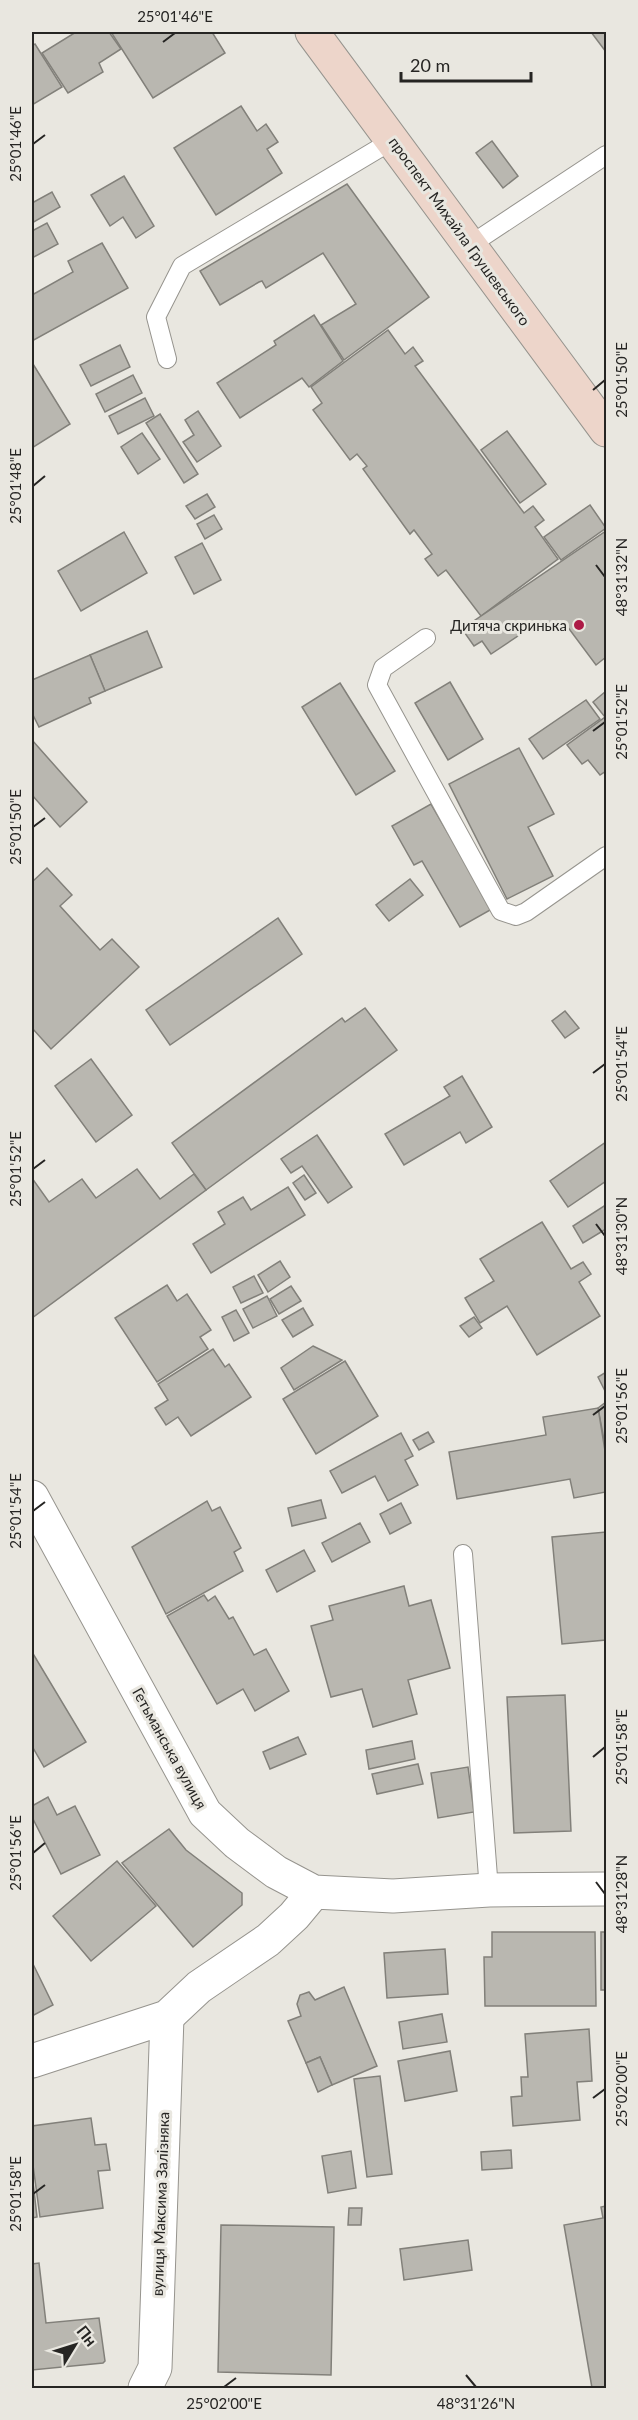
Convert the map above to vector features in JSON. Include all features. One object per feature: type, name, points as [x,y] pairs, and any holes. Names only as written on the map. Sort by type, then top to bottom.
[{"type":"main road","name":"проспект Михайла Грушевського","points":[[312,32],[606,430]]},
{"type":"street","name":"Гетьманська вулиця","points":[[32,1497],[205,1813],[237,1843],[276,1872],[314,1892],[393,1896],[489,1890],[606,1889]]},
{"type":"street","points":[[32,2061],[167,2017],[199,1988],[268,1940],[294,1916],[314,1892]]},
{"type":"street","name":"вулиця Максима Залізняка","points":[[145,2388],[155,2368],[167,2017]]},
{"type":"lane","points":[[166,359],[156,317],[182,266],[393,140]]},
{"type":"lane","points":[[470,245],[606,155]]},
{"type":"lane","points":[[426,638],[383,668],[376,685],[501,911],[516,916],[525,912],[606,856]]},
{"type":"lane","points":[[463,1554],[489,1890]]},
{"type":"building","points":[[76,32],[109,32],[121,49],[99,63],[103,72],[68,93],[42,53]]},
{"type":"building","points":[[111,32],[212,32],[225,53],[153,98]]},
{"type":"building","points":[[591,32],[606,32],[606,52]]},
{"type":"building","points":[[35,44],[62,87],[32,105],[32,46]]},
{"type":"building","points":[[241,106],[257,131],[266,124],[278,142],[267,149],[282,173],[216,215],[174,148]]},
{"type":"building","points":[[492,141],[518,176],[503,188],[476,153]]},
{"type":"building","points":[[124,176],[154,226],[136,238],[123,217],[110,226],[91,195]]},
{"type":"building","points":[[347,184],[429,297],[344,360],[321,325],[356,304],[323,253],[266,288],[262,281],[259,282],[220,305],[200,271]]},
{"type":"building","points":[[52,192],[60,207],[32,223],[32,203]]},
{"type":"building","points":[[47,223],[58,244],[32,258],[32,231]]},
{"type":"building","points":[[102,243],[128,288],[32,341],[32,295],[73,272],[68,261]]},
{"type":"building","points":[[314,315],[343,361],[309,387],[302,378],[240,418],[217,383],[276,345],[274,341]]},
{"type":"building","points":[[388,330],[405,354],[413,347],[423,361],[415,366],[524,513],[533,506],[544,520],[535,527],[558,559],[481,616],[446,570],[438,576],[425,559],[432,554],[414,530],[410,534],[363,469],[367,466],[357,454],[350,460],[313,410],[322,403],[311,387]]},
{"type":"building","points":[[120,345],[130,367],[91,386],[80,365]]},
{"type":"building","points":[[32,365],[70,424],[32,448]]},
{"type":"building","points":[[133,375],[142,393],[105,412],[96,394]]},
{"type":"building","points":[[145,398],[154,416],[118,434],[109,416]]},
{"type":"building","points":[[198,411],[221,446],[197,462],[183,442],[194,435],[185,420]]},
{"type":"building","points":[[160,414],[198,474],[184,483],[146,423]]},
{"type":"building","points":[[507,431],[546,484],[520,503],[481,450]]},
{"type":"building","points":[[142,433],[160,459],[138,474],[121,447]]},
{"type":"building","points":[[207,494],[215,507],[195,519],[186,506]]},
{"type":"building","points":[[590,505],[606,528],[561,560],[544,537]]},
{"type":"building","points":[[214,515],[222,529],[205,539],[197,524]]},
{"type":"building","points":[[606,531],[606,657],[596,665],[564,622],[539,622],[491,654],[482,641],[474,646],[462,629]]},
{"type":"building","points":[[124,532],[147,573],[81,611],[58,571]]},
{"type":"building","points":[[202,543],[221,580],[194,594],[175,557]]},
{"type":"building","points":[[147,631],[162,667],[105,691],[90,655]]},
{"type":"building","points":[[90,655],[105,691],[89,698],[91,703],[39,727],[32,713],[32,680]]},
{"type":"building","points":[[450,682],[483,739],[448,760],[415,703]]},
{"type":"building","points":[[340,683],[395,771],[356,795],[302,707]]},
{"type":"building","points":[[606,691],[606,771],[600,775],[588,760],[582,764],[567,745],[605,717],[593,702]]},
{"type":"building","points":[[586,700],[600,719],[543,759],[529,739]]},
{"type":"building","points":[[32,740],[87,802],[60,827],[32,795]]},
{"type":"building","points":[[519,748],[554,814],[528,827],[553,876],[507,899],[449,784]]},
{"type":"building","points":[[431,804],[492,909],[460,927],[422,861],[414,865],[392,826]]},
{"type":"building","points":[[47,868],[72,895],[60,906],[100,950],[112,939],[139,967],[51,1049],[32,1028],[32,882]]},
{"type":"building","points":[[410,879],[423,895],[389,921],[376,905]]},
{"type":"building","points":[[278,918],[302,954],[170,1045],[146,1010]]},
{"type":"building","points":[[365,1008],[397,1050],[206,1190],[172,1143],[342,1018],[345,1022]]},
{"type":"building","points":[[565,1011],[579,1028],[565,1038],[552,1021]]},
{"type":"building","points":[[91,1059],[132,1115],[96,1142],[55,1086]]},
{"type":"building","points":[[462,1076],[492,1127],[466,1143],[460,1132],[404,1165],[385,1134],[450,1096],[444,1087]]},
{"type":"building","points":[[317,1135],[352,1187],[328,1203],[302,1166],[291,1173],[281,1159]]},
{"type":"building","points":[[606,1142],[606,1181],[568,1207],[550,1181]]},
{"type":"building","points":[[137,1169],[160,1199],[194,1174],[206,1190],[32,1318],[32,1178],[49,1202],[82,1179],[96,1198]]},
{"type":"building","points":[[304,1175],[316,1193],[305,1200],[293,1183]]},
{"type":"building","points":[[288,1187],[305,1215],[211,1273],[193,1244],[225,1224],[218,1212],[243,1197],[251,1210]]},
{"type":"building","points":[[604,1206],[606,1229],[583,1243],[573,1226]]},
{"type":"building","points":[[542,1222],[571,1269],[583,1262],[591,1274],[579,1282],[600,1316],[537,1355],[507,1306],[480,1323],[465,1298],[494,1281],[480,1259]]},
{"type":"building","points":[[280,1261],[290,1277],[268,1292],[258,1275]]},
{"type":"building","points":[[254,1276],[263,1293],[241,1303],[233,1287]]},
{"type":"building","points":[[167,1285],[177,1301],[187,1294],[211,1330],[200,1337],[208,1349],[157,1382],[115,1318]]},
{"type":"building","points":[[291,1286],[301,1301],[279,1314],[270,1299]]},
{"type":"building","points":[[267,1296],[277,1316],[253,1328],[243,1309]]},
{"type":"building","points":[[303,1308],[313,1325],[293,1337],[282,1320]]},
{"type":"building","points":[[236,1310],[249,1333],[234,1341],[222,1317]]},
{"type":"building","points":[[474,1317],[482,1328],[469,1337],[460,1326]]},
{"type":"building","points":[[313,1346],[342,1360],[294,1390],[281,1368]]},
{"type":"building","points":[[213,1349],[225,1367],[229,1364],[251,1397],[191,1436],[178,1417],[166,1425],[155,1408],[168,1400],[158,1384]]},
{"type":"building","points":[[345,1361],[378,1416],[316,1454],[283,1399]]},
{"type":"building","points":[[606,1372],[606,1393],[598,1377]]},
{"type":"building","points":[[606,1402],[606,1438],[604,1440],[598,1408]]},
{"type":"building","points":[[598,1408],[606,1457],[606,1492],[574,1498],[570,1479],[457,1499],[449,1452],[546,1435],[543,1417]]},
{"type":"building","points":[[428,1432],[434,1442],[419,1450],[413,1440]]},
{"type":"building","points":[[401,1433],[413,1456],[405,1460],[418,1485],[388,1501],[375,1476],[342,1493],[330,1471]]},
{"type":"building","points":[[321,1500],[326,1518],[292,1526],[288,1508]]},
{"type":"building","points":[[207,1501],[212,1511],[220,1507],[241,1548],[234,1552],[243,1571],[166,1614],[132,1547]]},
{"type":"building","points":[[401,1503],[411,1523],[390,1534],[380,1514]]},
{"type":"building","points":[[360,1523],[370,1542],[332,1562],[322,1543]]},
{"type":"building","points":[[606,1532],[606,1640],[562,1644],[552,1537]]},
{"type":"building","points":[[304,1550],[315,1571],[277,1592],[266,1570]]},
{"type":"building","points":[[404,1586],[409,1606],[431,1600],[450,1668],[408,1680],[417,1714],[373,1727],[362,1689],[331,1697],[311,1626],[333,1620],[329,1606]]},
{"type":"building","points":[[204,1595],[208,1601],[215,1596],[229,1619],[233,1617],[254,1655],[266,1649],[289,1691],[255,1711],[243,1689],[217,1704],[167,1616]]},
{"type":"building","points":[[32,1652],[86,1742],[44,1767],[32,1746]]},
{"type":"building","points":[[565,1695],[571,1831],[514,1833],[507,1697]]},
{"type":"building","points":[[298,1737],[306,1754],[270,1769],[263,1752]]},
{"type":"building","points":[[412,1741],[415,1759],[369,1769],[366,1750]]},
{"type":"building","points":[[418,1764],[423,1784],[377,1794],[372,1774]]},
{"type":"building","points":[[468,1767],[474,1812],[438,1818],[431,1773]]},
{"type":"building","points":[[48,1797],[57,1815],[75,1806],[100,1855],[61,1874],[32,1817],[32,1806]]},
{"type":"building","points":[[169,1829],[186,1850],[242,1893],[242,1905],[193,1947],[122,1863]]},
{"type":"building","points":[[117,1861],[156,1906],[91,1961],[53,1916]]},
{"type":"building","points":[[492,1932],[595,1932],[596,2006],[485,2006],[484,1957],[492,1957]]},
{"type":"building","points":[[601,1932],[606,1932],[606,1990],[601,1990]]},
{"type":"building","points":[[445,1949],[448,1994],[387,1998],[384,1953]]},
{"type":"building","points":[[32,1962],[53,2005],[32,2016]]},
{"type":"building","points":[[344,1987],[377,2066],[332,2085],[320,2057],[306,2063],[288,2021],[301,2016],[297,2004],[300,1995],[309,1992],[315,2000]]},
{"type":"building","points":[[442,2014],[447,2042],[403,2049],[399,2022]]},
{"type":"building","points":[[589,2029],[592,2081],[577,2082],[580,2120],[513,2126],[511,2097],[522,2096],[521,2077],[528,2077],[525,2034]]},
{"type":"building","points":[[450,2051],[457,2091],[405,2101],[398,2061]]},
{"type":"building","points":[[320,2057],[332,2085],[318,2092],[306,2063]]},
{"type":"building","points":[[380,2076],[392,2174],[367,2177],[354,2079]]},
{"type":"building","points":[[91,2118],[95,2145],[106,2144],[110,2170],[98,2171],[103,2208],[40,2217],[32,2158],[32,2126]]},
{"type":"building","points":[[511,2150],[512,2168],[482,2170],[481,2152]]},
{"type":"building","points":[[351,2151],[356,2188],[328,2193],[322,2156]]},
{"type":"building","points":[[32,2173],[37,2217],[32,2218]]},
{"type":"building","points":[[606,2206],[606,2388],[592,2388],[564,2225],[603,2218],[601,2207]]},
{"type":"building","points":[[349,2208],[362,2208],[361,2225],[348,2225]]},
{"type":"building","points":[[221,2225],[334,2227],[331,2375],[218,2372]]},
{"type":"building","points":[[468,2240],[472,2270],[404,2280],[400,2249]]},
{"type":"building","points":[[39,2263],[46,2323],[99,2318],[105,2361],[103,2363],[32,2370],[32,2264]]},
{"type":"place","name":"Дитяча скринька","points":[[579,625]]}]
